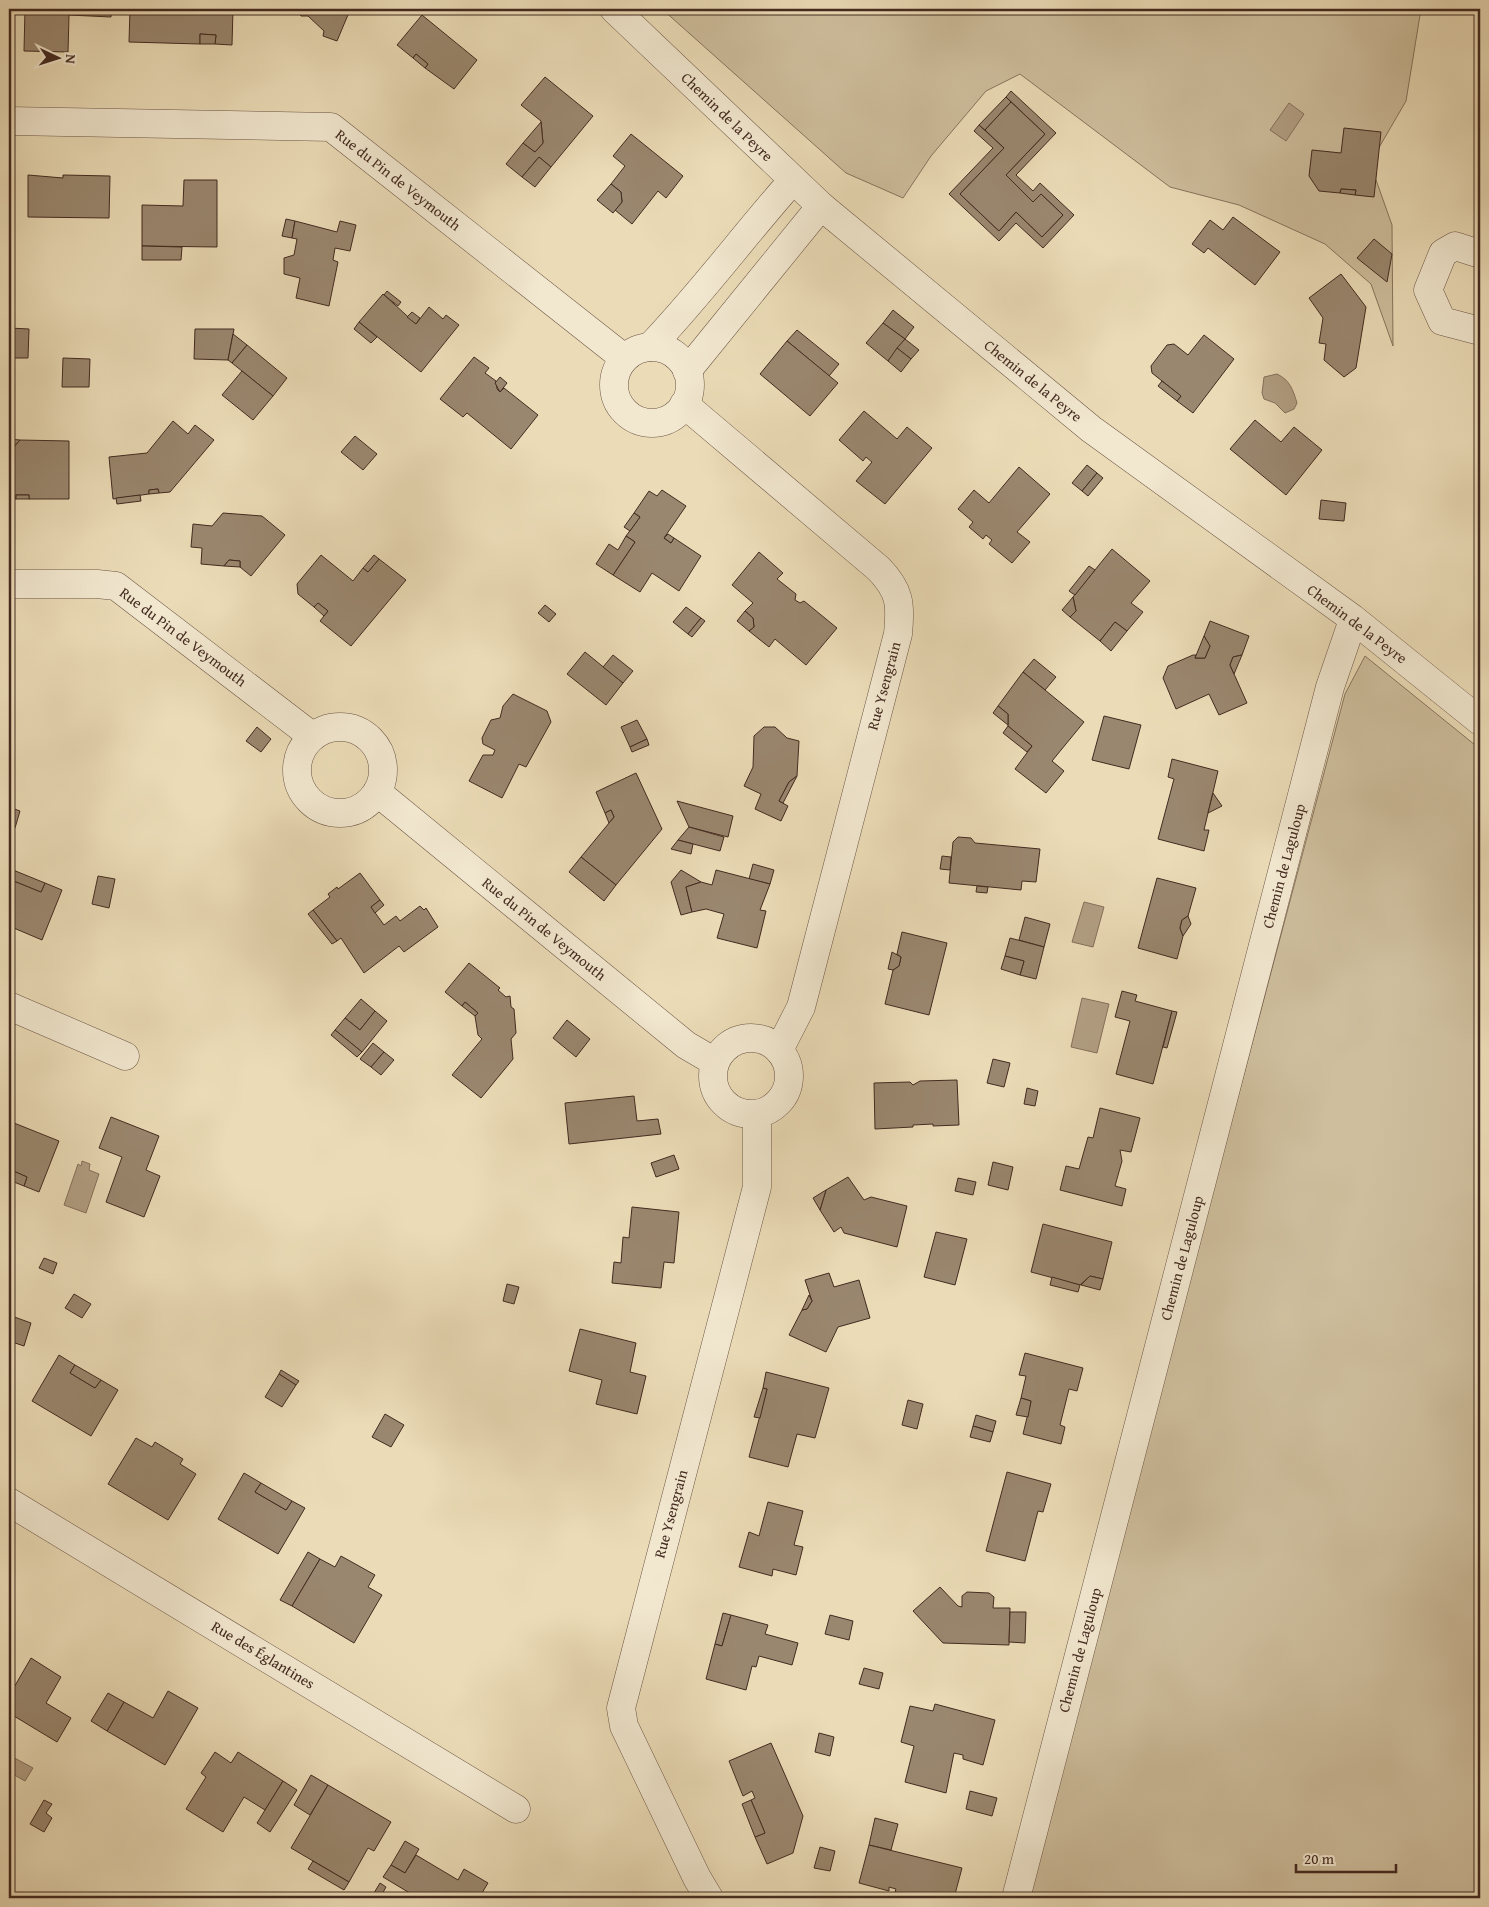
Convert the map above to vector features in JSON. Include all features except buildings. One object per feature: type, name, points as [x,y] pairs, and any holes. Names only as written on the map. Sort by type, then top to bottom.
[{"type":"street","name":"Chemin de la Peyre","points":[[614,9],[821,206],[1091,429],[1353,620],[1480,721]]},
{"type":"street","name":"Rue du Pin de Veymouth","points":[[9,121],[331,127],[624,358]]},
{"type":"street","points":[[650,347],[708,281],[763,212],[793,180]]},
{"type":"street","points":[[687,371],[821,206]]},
{"type":"street","points":[[1480,254],[1455,246],[1443,253],[1428,290],[1442,321],[1480,331]]},
{"type":"street","points":[[650,347],[672,353],[681,360],[687,371],[688,394],[684,404],[677,413],[656,422],[635,419],[625,412],[614,392],[614,380],[624,358],[640,349],[650,347]]},
{"type":"street","name":"Rue Ysengrain","points":[[684,404],[878,569],[891,582],[899,600],[898,634],[801,1007],[780,1050]]},
{"type":"street","name":"Rue du Pin de Veymouth","points":[[9,584],[97,584],[116,586],[312,736]]},
{"type":"street","name":"Chemin de Laguloup","points":[[1016,1898],[1330,687],[1353,620]]},
{"type":"street","points":[[336,727],[350,728],[362,733],[375,744],[382,760],[382,776],[377,792],[364,806],[347,813],[328,812],[311,803],[300,788],[296,770],[300,752],[312,736],[336,727]]},
{"type":"street","name":"Rue du Pin de Veymouth","points":[[377,792],[686,1045],[715,1062]]},
{"type":"street","points":[[9,1006],[125,1056]]},
{"type":"street","points":[[744,1038],[757,1038],[770,1042],[780,1050],[786,1060],[789,1071],[785,1094],[778,1103],[757,1114],[735,1111],[725,1105],[713,1084],[715,1062],[727,1046],[744,1038]]},
{"type":"street","name":"Rue Ysengrain","points":[[709,1898],[697,1878],[624,1726],[621,1708],[757,1187],[757,1114]]},
{"type":"street","name":"Rue des Églantines","points":[[9,1502],[516,1808]]},
{"type":"shaded area","points":[[662,9],[1421,9],[1406,101],[1370,163],[1392,225],[1393,346],[1371,284],[1325,244],[1239,205],[1170,187],[1020,74],[986,91],[931,156],[903,198],[846,173]]},
{"type":"shaded area","points":[[1289,103],[1304,114],[1286,141],[1270,130]]},
{"type":"shaded area","points":[[1277,374],[1288,382],[1297,403],[1294,409],[1285,413],[1275,403],[1264,399],[1262,393],[1264,377]]},
{"type":"shaded area","points":[[1365,656],[1480,749],[1480,1898],[1025,1898],[1345,694]]},
{"type":"shaded area","points":[[1084,902],[1104,907],[1093,947],[1072,942]]},
{"type":"shaded area","points":[[1082,998],[1109,1004],[1097,1053],[1071,1047]]},
{"type":"shaded area","points":[[82,1161],[90,1164],[89,1170],[99,1174],[86,1213],[64,1205],[78,1164],[81,1166]]},
{"type":"shaded area","points":[[9,1755],[33,1768],[25,1781],[9,1772]]}]
